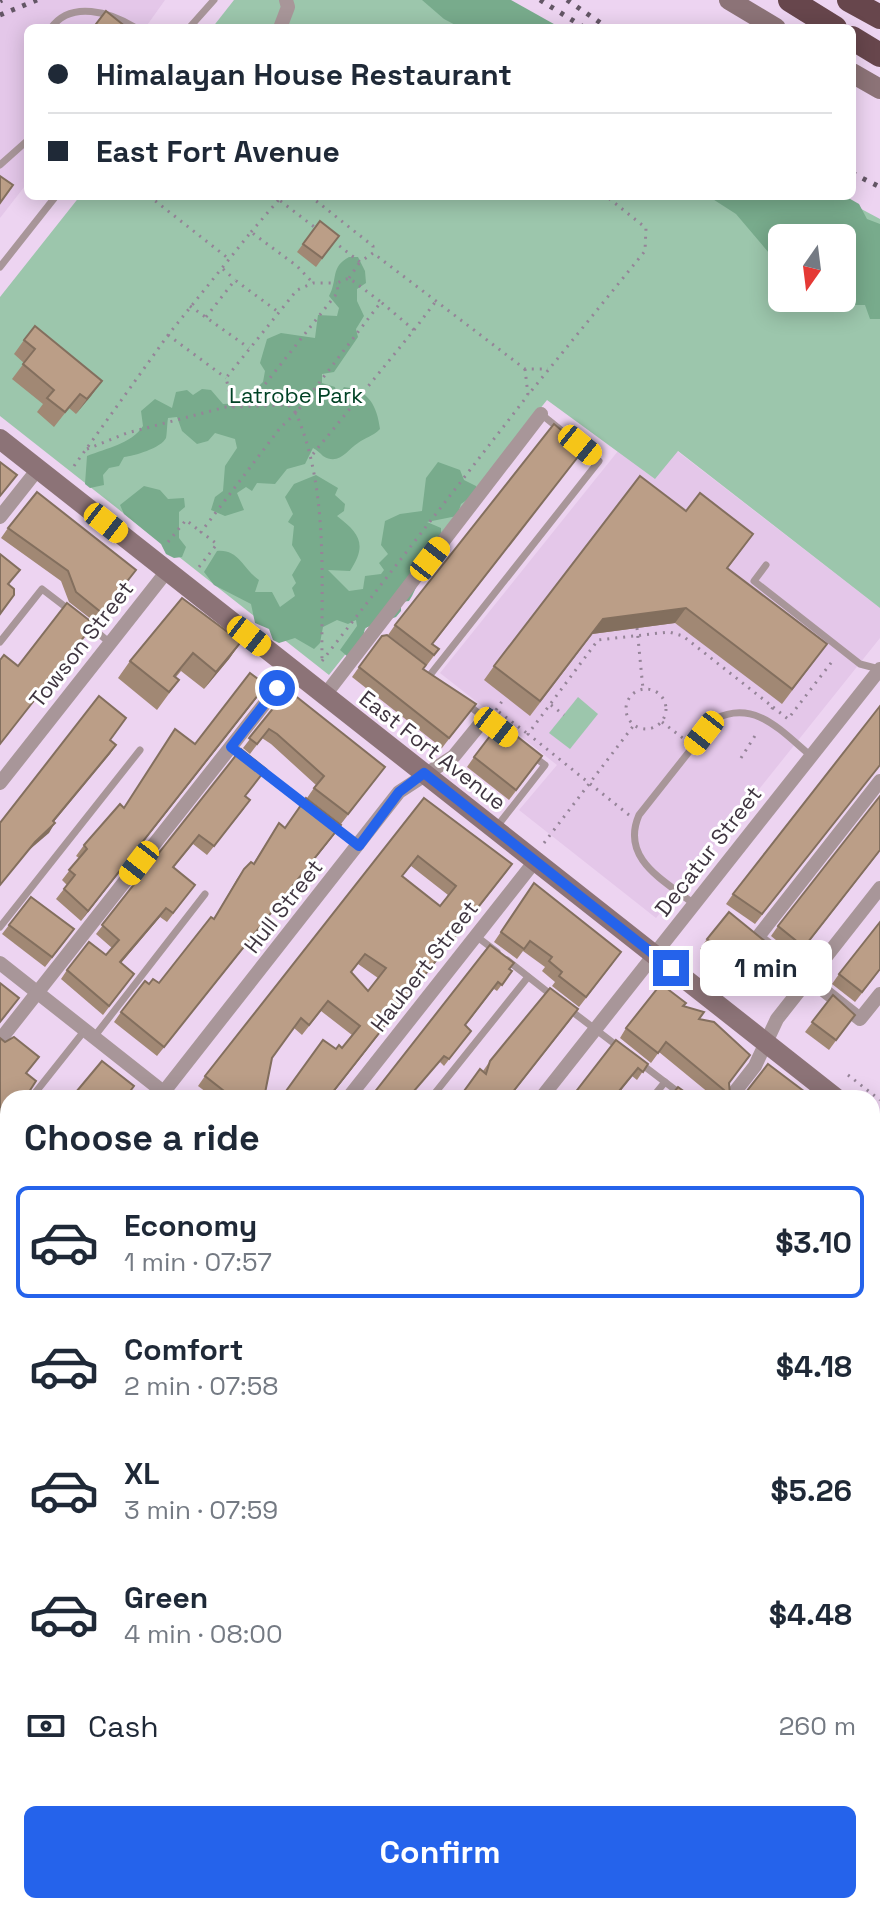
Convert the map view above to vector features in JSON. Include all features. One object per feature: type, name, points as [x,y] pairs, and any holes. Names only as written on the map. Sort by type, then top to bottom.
[{"type":"highway","points":[[790,0],[829,24]]},
{"type":"highway","points":[[849,0],[880,17]]},
{"type":"highway","points":[[856,40],[880,55]]},
{"type":"street","points":[[282,24],[288,7],[286,0]]},
{"type":"street","points":[[729,0],[769,24]]},
{"type":"street","points":[[856,75],[880,89]]},
{"type":"street","points":[[325,695],[378,635],[541,414]]},
{"type":"street","name":"East Fort Avenue","points":[[0,439],[826,1090]]},
{"type":"street","points":[[0,517],[38,469]]},
{"type":"street","name":"Towson Street","points":[[0,783],[167,571]]},
{"type":"street","name":"Decatur Street","points":[[547,1090],[880,668]]},
{"type":"street","points":[[0,1040],[234,749],[292,669]]},
{"type":"street","name":"Hull Street","points":[[170,1090],[399,792],[454,756],[491,714]]},
{"type":"street","points":[[880,781],[752,934],[860,1019],[880,994]]},
{"type":"street","name":"Haubert Street","points":[[354,1090],[535,861]]},
{"type":"street","points":[[736,1090],[755,1066],[777,1019],[880,888]]},
{"type":"street","points":[[0,963],[158,1090]]},
{"type":"lane","points":[[193,24],[214,0]]},
{"type":"lane","points":[[53,24],[77,6],[95,6],[129,24]]},
{"type":"lane","points":[[0,165],[24,144]]},
{"type":"lane","points":[[0,267],[53,200]]},
{"type":"lane","points":[[430,675],[599,461],[541,414]]},
{"type":"lane","points":[[766,565],[754,581],[860,664],[880,668]]},
{"type":"lane","points":[[0,642],[42,589],[110,643]]},
{"type":"lane","points":[[418,666],[442,684]]},
{"type":"lane","points":[[453,693],[491,714],[508,736]]},
{"type":"lane","points":[[694,904],[644,864],[634,840],[636,821],[715,719],[730,711],[747,711],[766,719],[811,756]]},
{"type":"lane","points":[[495,829],[545,765],[521,746]]},
{"type":"lane","points":[[0,927],[140,750]]},
{"type":"lane","points":[[248,760],[359,846]]},
{"type":"lane","points":[[38,1090],[90,1034],[205,894]]},
{"type":"lane","points":[[476,936],[676,1090]]},
{"type":"lane","points":[[437,1090],[528,977]]},
{"type":"lane","points":[[658,1090],[665,1082]]},
{"type":"path","points":[[154,200],[229,259]]},
{"type":"path","points":[[74,466],[190,306],[279,200]]},
{"type":"path","points":[[283,200],[360,262]]},
{"type":"path","points":[[315,200],[373,246],[373,253]]},
{"type":"path","points":[[87,449],[127,433],[233,407],[288,405],[296,413],[312,456],[321,539],[322,661],[548,369],[645,251],[646,228],[611,200]]},
{"type":"path","points":[[251,232],[297,266],[313,283]]},
{"type":"path","points":[[226,378],[297,290],[313,283],[337,283],[349,278],[360,262],[373,253]]},
{"type":"path","points":[[373,253],[525,369],[548,369]]},
{"type":"path","points":[[222,268],[277,311]]},
{"type":"path","points":[[349,278],[414,330]]},
{"type":"path","points":[[206,317],[235,280]]},
{"type":"path","points":[[247,407],[338,292],[337,283]]},
{"type":"path","points":[[312,456],[436,301]]},
{"type":"path","points":[[201,532],[381,302]]},
{"type":"path","points":[[190,306],[249,348]]},
{"type":"path","points":[[168,335],[226,378],[233,407]]},
{"type":"path","points":[[525,369],[528,395]]},
{"type":"path","points":[[168,542],[186,520],[217,544],[199,567]]},
{"type":"path","points":[[637,628],[643,689]]},
{"type":"path","points":[[528,734],[598,640],[669,632],[683,636],[788,719],[842,650]]},
{"type":"path","points":[[643,689],[662,697],[666,712],[662,721],[649,729],[634,725],[627,717],[627,702],[643,689]]},
{"type":"path","points":[[550,704],[564,715]]},
{"type":"path","points":[[741,758],[773,707]]},
{"type":"path","points":[[491,714],[528,734],[636,821]]},
{"type":"path","points":[[662,721],[694,747]]},
{"type":"path","points":[[535,861],[546,837],[634,725]]},
{"type":"path","points":[[848,1075],[867,1090]]},
{"type":"shaded area","points":[[0,0],[165,0],[148,24],[24,24],[24,187],[0,218]]},
{"type":"shaded area","points":[[618,451],[655,478],[677,451],[880,608],[880,638],[656,918],[519,810],[557,765],[440,673]]},
{"type":"green space","points":[[234,0],[478,0],[523,24],[215,24]]},
{"type":"green space","points":[[422,0],[511,0],[554,24],[453,24]]},
{"type":"green space","name":"Latrobe Park","points":[[77,200],[844,200],[880,219],[880,608],[678,451],[655,479],[547,400],[329,675],[0,416],[0,297]]},
{"type":"green space","points":[[714,200],[852,200],[859,204],[867,219],[880,224],[880,319],[870,319],[865,305],[856,305],[856,224],[768,224],[768,252],[736,214]]},
{"type":"green space","points":[[349,257],[358,257],[365,271],[366,283],[357,289],[357,301],[364,316],[356,329],[358,337],[334,372],[322,374],[322,383],[335,387],[337,397],[344,387],[366,396],[377,413],[380,429],[377,432],[334,459],[323,456],[313,448],[305,464],[287,469],[275,484],[257,483],[252,491],[246,487],[237,493],[244,510],[225,516],[211,510],[215,497],[223,491],[225,466],[237,448],[235,439],[215,433],[208,441],[197,444],[182,431],[177,417],[168,418],[166,438],[159,445],[124,457],[119,466],[109,468],[103,475],[104,485],[90,488],[85,484],[87,456],[118,445],[138,432],[143,426],[141,411],[155,399],[172,408],[176,392],[187,390],[193,395],[202,389],[211,390],[223,404],[241,403],[263,382],[265,371],[260,363],[267,339],[281,333],[315,338],[318,315],[337,316],[339,308],[329,296],[339,265]]},
{"type":"green space","points":[[438,462],[460,470],[464,480],[476,486],[478,492],[461,504],[457,516],[427,522],[441,528],[441,535],[412,596],[409,601],[401,602],[401,611],[396,617],[365,628],[363,638],[348,657],[340,650],[357,626],[356,620],[348,624],[337,620],[323,627],[320,643],[314,649],[295,638],[279,643],[273,640],[269,629],[255,623],[251,604],[214,585],[204,572],[217,551],[224,551],[236,556],[259,580],[255,592],[272,592],[280,607],[295,596],[292,588],[296,583],[292,575],[301,560],[292,545],[294,526],[288,522],[293,514],[285,497],[294,484],[316,475],[338,488],[335,495],[345,504],[344,511],[337,516],[356,534],[360,546],[350,571],[328,570],[349,591],[363,589],[365,576],[381,574],[384,570],[379,563],[388,554],[381,545],[385,521],[400,514],[422,511],[426,478]]},
{"type":"green space","points":[[144,486],[160,490],[168,499],[184,498],[185,507],[179,512],[179,538],[186,547],[182,557],[174,558],[166,554],[161,544],[124,514],[120,505]]},
{"type":"green space","points":[[578,697],[598,714],[570,749],[549,733]]},
{"type":"building","points":[[106,11],[122,24],[96,24]]},
{"type":"building","points":[[0,176],[13,185],[0,203]]},
{"type":"building","points":[[320,221],[339,236],[322,258],[303,244]]},
{"type":"building","points":[[35,326],[102,381],[87,399],[80,394],[65,412],[47,398],[54,390],[23,364],[35,349],[24,340]]},
{"type":"building","points":[[554,424],[584,449],[432,644],[439,649],[434,655],[395,625]]},
{"type":"building","points":[[0,462],[17,475],[0,496]]},
{"type":"building","points":[[640,476],[686,511],[700,493],[753,534],[727,568],[827,644],[792,689],[686,608],[603,619],[540,701],[494,666]]},
{"type":"building","points":[[37,492],[136,570],[102,613],[76,592],[68,571],[8,528]]},
{"type":"building","points":[[0,554],[20,570],[8,584],[14,589],[14,595],[0,614]]},
{"type":"building","points":[[182,598],[241,642],[216,672],[193,653],[174,676],[179,680],[169,692],[130,661]]},
{"type":"building","points":[[67,603],[94,624],[0,744],[0,660],[4,655],[18,666]]},
{"type":"building","points":[[387,635],[426,665],[423,669],[476,704],[449,738],[359,667],[382,636]]},
{"type":"building","points":[[250,673],[266,685],[88,911],[64,889],[75,875],[69,870],[87,849],[84,845],[120,804],[124,808],[175,729],[195,744]]},
{"type":"building","points":[[288,690],[385,767],[348,814],[314,788],[324,776],[277,734],[269,729],[257,744],[249,738]]},
{"type":"building","points":[[99,696],[126,718],[110,740],[116,745],[53,821],[55,823],[0,885],[0,823]]},
{"type":"building","points":[[880,706],[880,765],[762,914],[733,894]]},
{"type":"building","points":[[500,723],[542,756],[516,790],[474,757]]},
{"type":"building","points":[[241,749],[266,769],[245,796],[250,800],[214,846],[199,835],[173,867],[195,885],[173,913],[166,908],[120,962],[134,974],[109,1006],[67,970],[89,942],[106,955],[119,940],[102,925]]},
{"type":"building","points":[[880,796],[880,850],[804,947],[778,926]]},
{"type":"building","points":[[306,798],[341,825],[164,1047],[121,1012],[145,981],[149,984],[153,979],[159,983],[211,917],[214,919],[244,869],[251,862],[254,864],[279,823],[285,828]]},
{"type":"building","points":[[424,798],[512,864],[334,1090],[287,1090],[323,1040],[336,1049],[339,1045],[342,1048],[360,1026],[328,1001],[309,1025],[301,1018],[272,1058],[266,1090],[223,1090],[205,1076]],"holes":[[[418,856],[456,886],[440,906],[402,876]],[[365,954],[386,968],[368,991],[351,972]]]},
{"type":"building","points":[[534,883],[621,952],[586,997],[559,976],[562,972],[549,961],[552,957],[530,941],[524,949],[501,932]]},
{"type":"building","points":[[31,897],[74,929],[52,957],[9,925]]},
{"type":"building","points":[[729,912],[777,951],[757,977],[707,939]]},
{"type":"building","points":[[880,922],[880,969],[862,992],[839,974]]},
{"type":"building","points":[[490,945],[514,963],[502,985],[498,982],[465,1025],[471,1031],[449,1059],[444,1056],[415,1090],[376,1090]]},
{"type":"building","points":[[0,983],[19,998],[0,1022]]},
{"type":"building","points":[[661,984],[686,1003],[683,1006],[704,1012],[699,1019],[714,1022],[750,1055],[729,1083],[730,1090],[724,1090],[666,1042],[658,1053],[626,1028]]},
{"type":"building","points":[[550,988],[578,1009],[514,1090],[465,1090],[480,1069],[486,1074],[490,1061]]},
{"type":"building","points":[[833,995],[855,1015],[836,1040],[812,1022]]},
{"type":"building","points":[[14,1037],[39,1057],[26,1073],[36,1081],[30,1090],[0,1090],[0,1038],[5,1042]]},
{"type":"building","points":[[616,1040],[648,1064],[643,1072],[638,1068],[620,1090],[577,1090]]},
{"type":"building","points":[[102,1061],[134,1086],[131,1090],[78,1090]]},
{"type":"building","points":[[768,1064],[802,1090],[748,1090]]},
{"type":"railway","points":[[0,15],[37,0]]},
{"type":"railway","points":[[540,0],[579,24]]},
{"type":"railway","points":[[567,0],[602,24]]},
{"type":"railway","points":[[856,175],[880,187]]},
{"type":"route","points":[[277,688],[231,747],[359,846],[399,792],[424,773],[671,968]]}]
